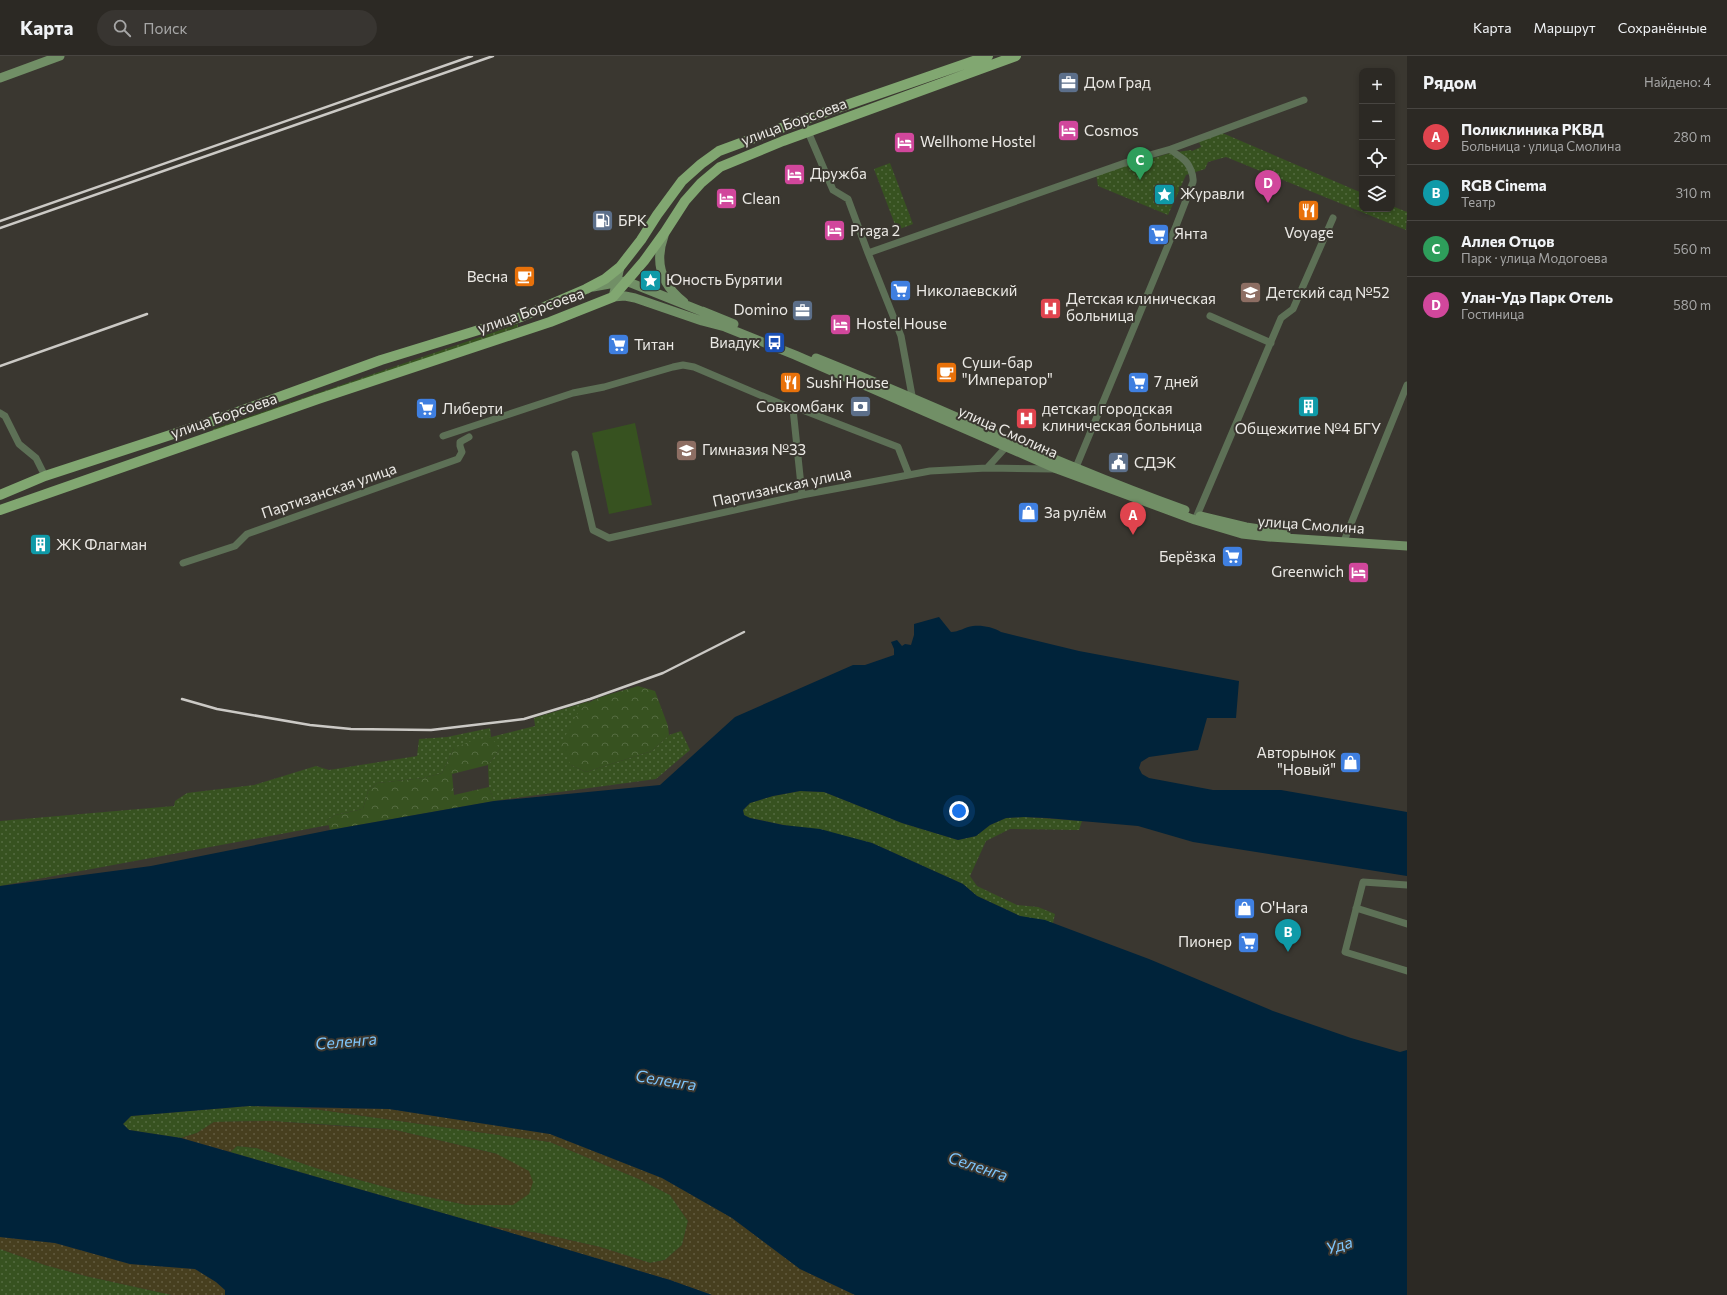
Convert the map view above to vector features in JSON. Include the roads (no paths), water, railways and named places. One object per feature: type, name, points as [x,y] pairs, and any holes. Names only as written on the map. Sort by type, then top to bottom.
[{"type":"main road","points":[[0,78],[60,56]]},
{"type":"main road","name":"улица Борсоева","points":[[0,495],[44,476],[210,422],[381,360],[521,317],[586,289],[605,279],[620,267],[641,240],[657,214],[682,181],[701,164],[719,151],[803,120],[988,56]]},
{"type":"main road","name":"улица Борсоева","points":[[0,510],[550,322],[613,297],[621,282],[644,261],[685,201],[701,183],[720,167],[749,154],[1016,56]]},
{"type":"main road","points":[[665,232],[658,258],[661,270],[667,285],[678,297],[690,306]]},
{"type":"main road","points":[[586,289],[621,282],[620,267]]},
{"type":"main road","name":"улица Смолина","points":[[621,282],[702,311],[725,327]]},
{"type":"main road","name":"улица Смолина","points":[[613,297],[625,296],[635,298],[702,321],[725,327],[914,403],[1006,447],[1057,469],[1074,472],[1242,534],[1292,539],[1345,538],[1407,546]]},
{"type":"main road","points":[[702,311],[836,366],[914,403],[1074,472]]},
{"type":"main road","points":[[521,317],[525,330]]},
{"type":"main road","points":[[44,476],[50,492]]},
{"type":"main road","points":[[1345,538],[1407,540]]},
{"type":"street","points":[[868,253],[1139,158],[1172,151],[1304,100]]},
{"type":"street","points":[[803,120],[833,190],[848,199],[901,336],[914,403]]},
{"type":"street","points":[[1074,472],[1193,182],[1193,177],[1185,159],[1172,151]]},
{"type":"street","points":[[1196,518],[1281,318],[1293,309],[1332,218]]},
{"type":"street","points":[[1210,316],[1271,343]]},
{"type":"street","points":[[444,436],[574,393],[604,387],[683,365],[694,367],[793,409],[800,409],[898,447],[909,475]]},
{"type":"street","points":[[1345,538],[1407,385]]},
{"type":"street","points":[[793,409],[802,495]]},
{"type":"street","points":[[0,413],[5,416],[19,444],[36,458],[44,476]]},
{"type":"street","name":"Партизанская улица","points":[[184,563],[235,546],[248,534],[458,459],[462,452],[460,442],[469,437]]},
{"type":"street","points":[[987,468],[1006,447]]},
{"type":"street","name":"Партизанская улица","points":[[575,454],[593,530],[609,538],[802,495],[930,471],[987,468],[1057,469]]},
{"type":"street","points":[[1407,885],[1363,882],[1345,952],[1407,971]]},
{"type":"street","points":[[1356,908],[1407,924]]},
{"type":"water","points":[[939,617],[951,632],[973,626],[987,627],[1001,632],[1079,651],[1239,681],[1236,718],[1207,718],[1198,750],[1149,757],[1141,762],[1139,768],[1142,774],[1149,778],[1213,790],[1281,790],[1407,812],[1407,876],[1193,842],[1138,826],[1047,818],[1006,818],[990,825],[976,836],[958,840],[902,823],[824,792],[800,791],[773,796],[750,803],[743,810],[744,815],[750,818],[783,825],[820,829],[872,843],[963,884],[977,896],[1020,916],[1045,920],[1149,959],[1273,1011],[1351,1038],[1400,1052],[1407,1050],[1407,1295],[855,1295],[800,1269],[732,1218],[662,1178],[550,1134],[389,1109],[249,1106],[131,1116],[123,1124],[129,1130],[181,1138],[488,1226],[670,1280],[712,1295],[225,1295],[225,1290],[216,1282],[195,1269],[130,1264],[55,1243],[0,1237],[0,886],[151,866],[330,830],[494,801],[660,785],[735,717],[853,665],[865,665],[894,655],[894,649],[891,642],[897,640],[902,646],[905,644],[911,645],[914,635],[914,624]]},
{"type":"railway","points":[[0,221],[472,56]]},
{"type":"railway","points":[[0,228],[493,56]]},
{"type":"railway","points":[[0,366],[147,314]]},
{"type":"railway","points":[[182,699],[217,709],[310,725],[351,729],[431,730],[524,719],[590,699],[663,673],[744,632]]},
{"type":"place","name":"Дом Град","points":[[1069,83]]},
{"type":"place","name":"Cosmos","points":[[1068,131]]},
{"type":"place","name":"Wellhome Hostel","points":[[905,142]]},
{"type":"place","name":"Дружба","points":[[794,174]]},
{"type":"place","name":"Аллея Отцов","points":[[1140,180]]},
{"type":"place","name":"Журавли","points":[[1165,194]]},
{"type":"place","name":"Clean","points":[[727,199]]},
{"type":"place","name":"Улан-Удэ Парк Отель","points":[[1268,203]]},
{"type":"place","name":"Voyage","points":[[1309,210]]},
{"type":"place","name":"БРК","points":[[603,221]]},
{"type":"place","name":"Praga 2","points":[[835,231]]},
{"type":"place","name":"Янта","points":[[1158,234]]},
{"type":"place","name":"Весна","points":[[524,277]]},
{"type":"place","name":"Юность Бурятии","points":[[651,280]]},
{"type":"place","name":"Николаевский","points":[[900,291]]},
{"type":"place","name":"Детский сад №52","points":[[1250,293]]},
{"type":"place","name":"Детская клиническая больница","points":[[1050,308]]},
{"type":"place","name":"Domino","points":[[803,310]]},
{"type":"place","name":"Hostel House","points":[[841,324]]},
{"type":"place","name":"Виадук","points":[[775,343]]},
{"type":"place","name":"Титан","points":[[618,345]]},
{"type":"place","name":"Суши-бар \"Император\"","points":[[947,372]]},
{"type":"place","name":"7 дней","points":[[1138,382]]},
{"type":"place","name":"Sushi House","points":[[791,383]]},
{"type":"place","name":"Общежитие №4 БГУ","points":[[1308,406]]},
{"type":"place","name":"Совкомбанк","points":[[860,407]]},
{"type":"place","name":"Либерти","points":[[427,409]]},
{"type":"place","name":"детская городская клиническая больница","points":[[1027,418]]},
{"type":"place","name":"Гимназия №33","points":[[686,450]]},
{"type":"place","name":"СДЭК","points":[[1118,463]]},
{"type":"place","name":"За рулём","points":[[1028,513]]},
{"type":"place","name":"Поликлиника РКВД","points":[[1133,535]]},
{"type":"place","name":"ЖК Флагман","points":[[40,545]]},
{"type":"place","name":"Берёзка","points":[[1232,557]]},
{"type":"place","name":"Greenwich","points":[[1359,572]]},
{"type":"place","name":"Авторынок \"Новый\"","points":[[1351,762]]},
{"type":"place","name":"O'Hara","points":[[1244,908]]},
{"type":"place","name":"Пионер","points":[[1248,942]]},
{"type":"place","name":"RGB Cinema","points":[[1288,952]]},
{"type":"water label","name":"Селенга","points":[[346,1041]]},
{"type":"water label","name":"Селенга","points":[[666,1080]]},
{"type":"water label","name":"Селенга","points":[[978,1166]]},
{"type":"water label","name":"Уда","points":[[1339,1245]]}]
